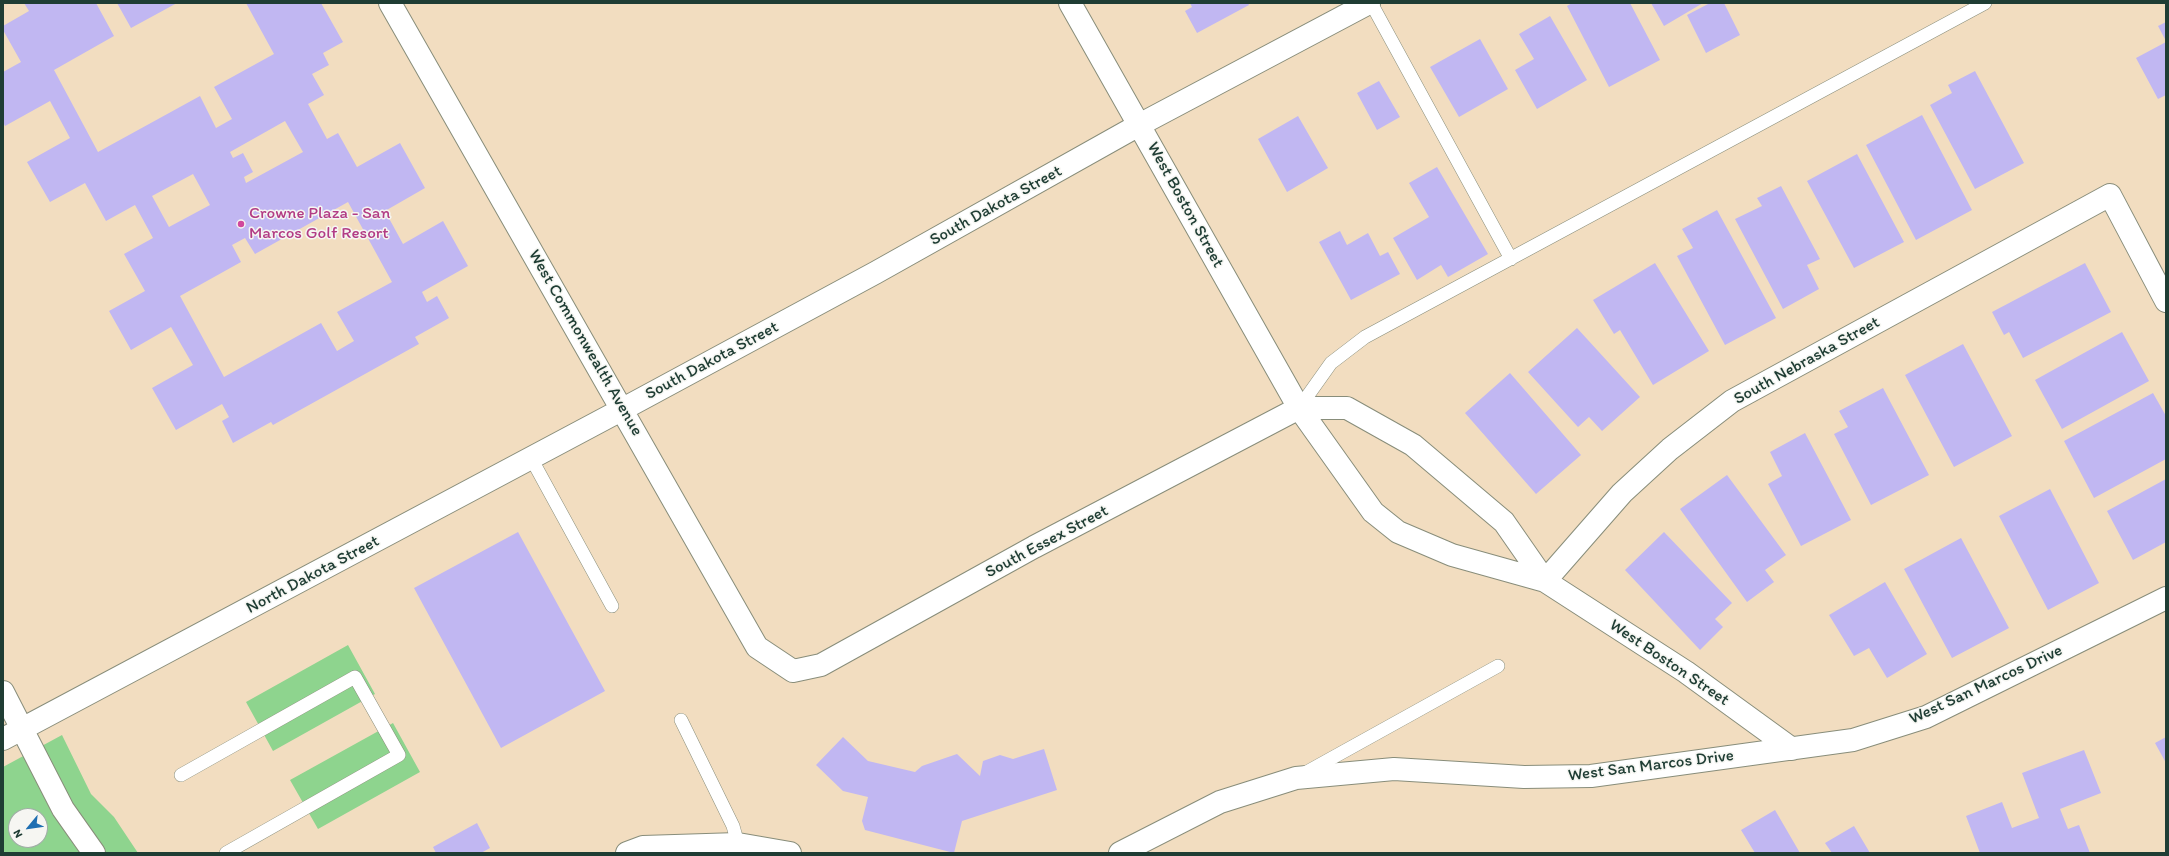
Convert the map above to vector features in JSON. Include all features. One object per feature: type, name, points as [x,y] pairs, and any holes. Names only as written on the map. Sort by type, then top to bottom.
[{"type":"street","name":"West Commonwealth Avenue","points":[[390,3],[623,409],[757,647],[793,671]]},
{"type":"street","name":"West Boston Street","points":[[1070,3],[1299,408],[1373,512],[1398,532],[1452,555],[1545,581],[1686,672],[1792,749]]},
{"type":"street","name":"South Dakota Street","points":[[623,409],[875,273],[1139,125],[1370,3]]},
{"type":"street","name":"South Nebraska Street","points":[[1545,581],[1622,493],[1670,449],[1732,401],[2110,195],[2166,301]]},
{"type":"street","name":"West Boston Street","points":[[1299,408],[1347,408],[1413,445],[1504,522],[1545,581]]},
{"type":"street","name":"South Essex Street","points":[[793,671],[821,665],[1028,551],[1299,408]]},
{"type":"street","name":"North Dakota Street","points":[[12,734],[623,409]]},
{"type":"street","name":"West San Marcos Drive","points":[[1120,853],[1220,802],[1296,778],[1394,769],[1524,777],[1591,776],[1853,740],[1926,717],[2166,598]]},
{"type":"street","points":[[3,692],[12,734],[94,853]]},
{"type":"street","points":[[627,853],[643,847],[738,844],[790,853]]},
{"type":"lane","points":[[1370,3],[1511,259]]},
{"type":"lane","points":[[1299,408],[1332,363],[1365,337],[1985,3]]},
{"type":"lane","points":[[531,458],[612,606]]},
{"type":"lane","points":[[1296,778],[1498,666]]},
{"type":"lane","points":[[181,775],[355,677],[399,755],[226,853]]},
{"type":"lane","points":[[681,720],[733,826],[738,844]]},
{"type":"green space","points":[[348,645],[375,694],[273,751],[246,702]]},
{"type":"green space","points":[[393,723],[420,772],[318,829],[290,780]]},
{"type":"green space","points":[[62,735],[91,794],[114,817],[138,853],[3,853],[3,767]]},
{"type":"building","name":"Crowne Plaza - San Marcos Golf Resort","points":[[24,3],[96,3],[114,36],[54,70],[98,152],[200,96],[216,128],[232,119],[214,87],[274,54],[246,3],[321,3],[343,42],[323,53],[329,65],[312,74],[324,95],[308,104],[327,139],[338,133],[357,167],[400,143],[425,188],[385,211],[403,244],[443,221],[468,266],[422,292],[427,302],[437,296],[449,318],[415,337],[419,344],[273,425],[271,422],[233,443],[222,421],[229,417],[222,404],[176,430],[152,388],[193,365],[171,327],[131,350],[109,311],[145,291],[124,254],[153,238],[135,205],[106,221],[85,183],[50,202],[27,162],[70,138],[50,101],[5,126],[3,122],[3,72],[21,62],[3,30],[3,26],[29,11]],"holes":[[[285,121],[303,152],[246,183],[244,177],[253,172],[243,153],[233,158],[230,152]],[[193,174],[210,205],[169,227],[152,196]],[[348,202],[392,282],[337,312],[354,341],[337,351],[321,323],[224,377],[180,296],[241,262],[232,245],[245,238],[255,254]]]},
{"type":"building","points":[[117,3],[177,3],[131,28]]},
{"type":"building","points":[[1190,3],[1248,3],[1249,5],[1197,33],[1185,11],[1192,7]]},
{"type":"building","points":[[1572,3],[1630,3],[1660,60],[1609,87],[1567,6]]},
{"type":"building","points":[[1651,3],[1703,3],[1664,26]]},
{"type":"building","points":[[1710,3],[1724,3],[1740,35],[1706,53],[1687,15]]},
{"type":"building","points":[[1550,16],[1587,80],[1537,109],[1515,70],[1534,59],[1519,34]]},
{"type":"building","points":[[2166,22],[2166,41],[2158,26]]},
{"type":"building","points":[[1480,39],[1508,89],[1459,117],[1430,67]]},
{"type":"building","points":[[2166,42],[2166,95],[2158,99],[2136,58]]},
{"type":"building","points":[[1975,71],[2024,163],[1975,189],[1930,105],[1952,93],[1948,85]]},
{"type":"building","points":[[1379,81],[1400,117],[1377,130],[1357,93]]},
{"type":"building","points":[[1922,115],[1972,210],[1916,240],[1866,145]]},
{"type":"building","points":[[1298,116],[1328,168],[1287,192],[1258,139]]},
{"type":"building","points":[[1857,154],[1904,242],[1854,268],[1807,181]]},
{"type":"building","points":[[1437,167],[1488,254],[1448,277],[1441,265],[1417,280],[1393,238],[1429,217],[1409,183]]},
{"type":"building","points":[[1781,186],[1820,259],[1807,265],[1819,289],[1783,309],[1735,219],[1762,206],[1757,198]]},
{"type":"building","points":[[1717,210],[1776,318],[1725,345],[1677,256],[1693,248],[1682,229]]},
{"type":"building","points":[[1340,231],[1347,245],[1368,233],[1380,256],[1388,252],[1400,274],[1351,300],[1319,242]]},
{"type":"building","points":[[1655,263],[1709,351],[1653,385],[1620,330],[1614,334],[1593,300]]},
{"type":"building","points":[[2085,263],[2111,312],[2023,358],[2009,332],[2004,335],[1992,312]]},
{"type":"building","points":[[1577,328],[1640,397],[1602,431],[1589,417],[1578,427],[1528,372]]},
{"type":"building","points":[[2122,332],[2149,381],[2062,429],[2035,380]]},
{"type":"building","points":[[1963,344],[2012,436],[1954,467],[1905,375]]},
{"type":"building","points":[[1510,373],[1581,455],[1536,494],[1465,413]]},
{"type":"building","points":[[1883,388],[1929,475],[1871,505],[1834,434],[1848,427],[1839,411]]},
{"type":"building","points":[[2153,393],[2166,416],[2166,459],[2094,498],[2064,441]]},
{"type":"building","points":[[1805,433],[1851,520],[1801,546],[1768,484],[1782,476],[1770,452]]},
{"type":"building","points":[[1727,475],[1786,555],[1765,570],[1774,582],[1747,602],[1680,509]]},
{"type":"building","points":[[2166,479],[2166,542],[2133,560],[2107,511]]},
{"type":"building","points":[[2050,489],[2099,583],[2048,610],[1999,516]]},
{"type":"building","points":[[518,532],[605,691],[501,748],[414,588]]},
{"type":"building","points":[[1664,532],[1732,603],[1715,619],[1723,627],[1700,650],[1625,570]]},
{"type":"building","points":[[1961,538],[2009,628],[1952,658],[1904,569]]},
{"type":"building","points":[[1885,582],[1927,654],[1887,678],[1869,648],[1854,656],[1829,615]]},
{"type":"building","points":[[843,737],[868,761],[915,772],[922,766],[957,754],[980,776],[983,761],[1000,755],[1013,759],[1044,749],[1057,790],[962,821],[954,853],[865,830],[862,821],[868,797],[843,791],[816,765]]},
{"type":"building","points":[[2166,737],[2166,763],[2155,743]]},
{"type":"building","points":[[2084,750],[2101,793],[2060,809],[2068,829],[2079,825],[2090,853],[1980,853],[1966,816],[2002,802],[2012,828],[2039,818],[2022,773]]},
{"type":"building","points":[[1775,810],[1800,853],[1755,853],[1741,830]]},
{"type":"building","points":[[477,823],[490,848],[481,853],[436,853],[433,847]]},
{"type":"building","points":[[1854,826],[1870,853],[1832,853],[1825,843]]},
{"type":"place","name":"Crowne Plaza - San Marcos Golf Resort","points":[[241,224]]}]
